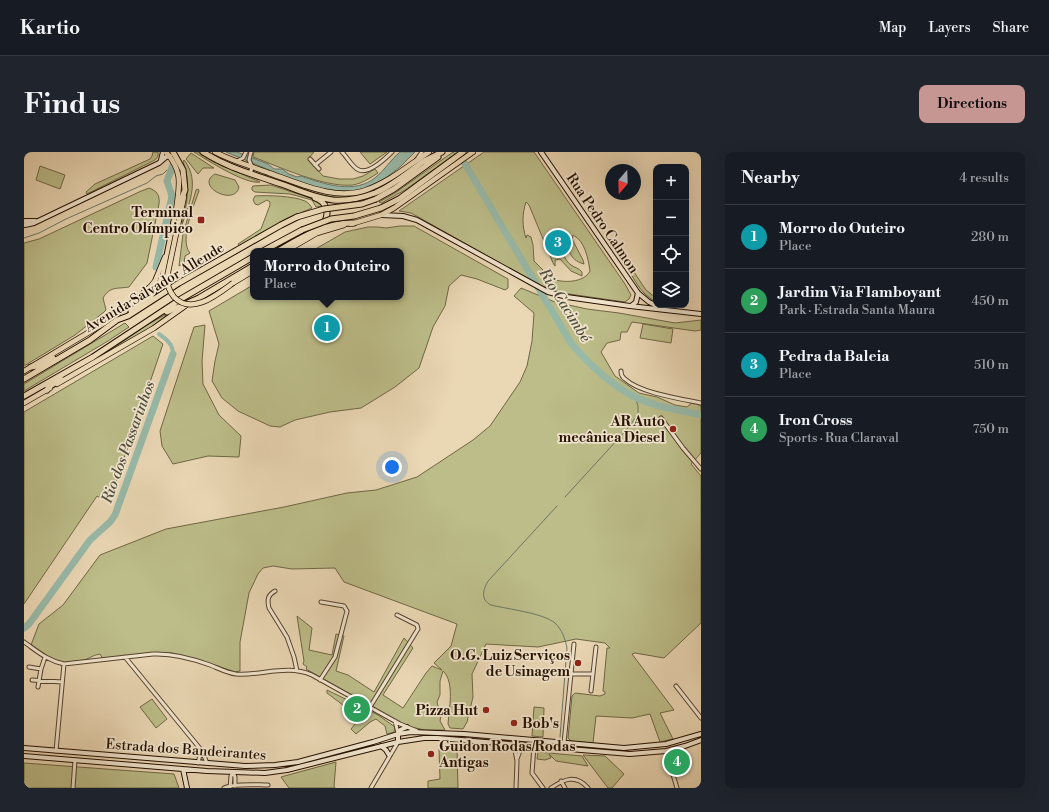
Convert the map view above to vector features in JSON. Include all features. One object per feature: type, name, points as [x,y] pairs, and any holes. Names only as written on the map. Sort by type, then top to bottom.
[{"type":"highway","points":[[203,152],[225,165],[304,192],[335,200],[348,200],[376,193],[394,183],[422,162],[444,152]]},
{"type":"highway","name":"Avenida Salvador Allende","points":[[24,379],[75,349],[117,320],[128,316],[179,283],[281,225],[296,217],[324,209],[362,204],[376,199],[394,189],[444,152]]},
{"type":"highway","points":[[269,248],[302,230],[331,219],[354,216],[381,208],[399,198],[458,159],[463,152]]},
{"type":"highway","points":[[173,156],[184,175],[185,190],[175,216]]},
{"type":"highway","points":[[304,192],[323,202],[326,205],[327,212],[325,223],[312,229],[304,236]]},
{"type":"highway","name":"Avenida Salvador Allende","points":[[167,254],[175,216]]},
{"type":"highway","points":[[283,248],[304,236],[329,225],[354,223]]},
{"type":"highway","points":[[117,320],[150,297],[163,275],[167,254]]},
{"type":"highway","name":"Avenida Salvador Allende","points":[[24,396],[77,366],[181,299],[250,259]]},
{"type":"highway","name":"Avenida Salvador Allende","points":[[150,320],[199,298],[250,268]]},
{"type":"highway","points":[[31,367],[37,366],[75,349]]},
{"type":"highway","points":[[47,390],[52,384],[77,366]]},
{"type":"main road","points":[[161,160],[163,152]]},
{"type":"main road","points":[[166,152],[173,156]]},
{"type":"main road","points":[[215,152],[318,190],[342,193],[353,193],[366,190],[377,185],[429,152]]},
{"type":"main road","name":"Rua Pedro Calmon","points":[[541,152],[638,293],[636,302],[630,306]]},
{"type":"main road","points":[[291,248],[318,233],[381,215],[394,208],[458,159],[470,154]]},
{"type":"main road","points":[[25,223],[37,221],[159,163],[166,157],[173,156]]},
{"type":"main road","name":"Avenida Salvador Allende","points":[[175,216],[180,181],[179,167]]},
{"type":"main road","points":[[185,190],[167,277],[167,286],[174,297],[183,303],[190,305],[201,303],[250,273]]},
{"type":"main road","points":[[381,215],[403,216],[417,220],[548,292],[567,297],[701,314]]},
{"type":"main road","name":"Avenida Salvador Allende","points":[[24,371],[106,322],[139,297],[155,281],[167,254]]},
{"type":"main road","points":[[638,293],[649,302],[669,311]]},
{"type":"main road","name":"Avenida Salvador Allende","points":[[24,403],[154,328],[190,302]]},
{"type":"main road","points":[[398,742],[398,734],[400,730],[407,727]]},
{"type":"main road","name":"Estrada dos Bandeirantes","points":[[24,748],[196,763],[275,766],[298,762],[374,742],[398,734],[419,732],[464,734],[624,748],[637,748],[666,744],[701,734]]},
{"type":"main road","name":"Estrada dos Bandeirantes","points":[[24,756],[183,769],[265,773],[280,772],[381,746],[424,738],[630,754],[666,751],[701,740]]},
{"type":"main road","points":[[381,746],[389,755]]},
{"type":"main road","points":[[173,761],[183,769],[187,788]]},
{"type":"main road","points":[[183,769],[185,766],[196,763]]},
{"type":"main road","points":[[222,764],[233,772],[245,766]]},
{"type":"street","points":[[239,160],[246,152]]},
{"type":"street","points":[[250,174],[251,165],[249,159],[251,152]]},
{"type":"street","points":[[315,165],[331,152]]},
{"type":"street","points":[[342,152],[356,168],[363,171],[370,168],[392,152]]},
{"type":"street","points":[[416,160],[422,152]]},
{"type":"street","points":[[310,159],[319,169]]},
{"type":"street","points":[[620,371],[624,379],[634,385],[663,395],[701,403]]},
{"type":"street","points":[[661,418],[683,448],[701,469]]},
{"type":"street","points":[[275,591],[270,593],[268,603],[274,617],[287,637],[297,671]]},
{"type":"street","points":[[320,680],[335,657],[347,611],[344,606],[321,602]]},
{"type":"street","points":[[370,707],[418,629],[417,625],[397,615]]},
{"type":"street","points":[[24,642],[45,657],[55,662],[64,664],[153,654],[175,654],[234,674],[274,670],[306,672],[395,721],[419,732]]},
{"type":"street","points":[[564,743],[574,644]]},
{"type":"street","points":[[591,691],[596,647]]},
{"type":"street","points":[[38,687],[40,670],[45,657]]},
{"type":"street","points":[[125,657],[204,753],[207,763]]},
{"type":"street","points":[[56,751],[64,664]]},
{"type":"street","points":[[29,666],[40,670]]},
{"type":"street","points":[[571,674],[592,674]]},
{"type":"street","points":[[32,680],[62,682]]},
{"type":"street","points":[[676,686],[701,718]]},
{"type":"street","points":[[395,721],[398,734]]},
{"type":"street","points":[[371,788],[398,742]]},
{"type":"street","points":[[514,745],[517,761],[516,788]]},
{"type":"street","points":[[517,761],[522,745]]},
{"type":"street","points":[[534,746],[532,773],[543,788]]},
{"type":"street","points":[[196,763],[200,755],[199,748]]},
{"type":"street","points":[[666,751],[677,788]]},
{"type":"street","points":[[73,788],[76,760]]},
{"type":"street","points":[[233,772],[236,777],[235,787]]},
{"type":"street","points":[[233,772],[228,787],[235,787],[245,784],[268,785]]},
{"type":"street","points":[[551,788],[567,779],[577,780],[588,788]]},
{"type":"street","points":[[561,781],[565,788]]},
{"type":"green space","points":[[153,152],[158,152],[157,157],[154,160],[87,194],[86,192],[95,184],[150,159]]},
{"type":"green space","points":[[194,152],[198,152],[223,166],[260,182],[246,180],[236,176]]},
{"type":"green space","points":[[254,152],[314,152],[308,159],[323,176],[339,179],[353,179],[363,176],[375,169],[378,173],[363,182],[353,185],[329,183],[303,176],[253,157]]},
{"type":"green space","points":[[360,152],[387,152],[370,164]]},
{"type":"green space","points":[[435,152],[383,187],[370,193],[345,198],[310,192],[263,177],[252,171],[253,170],[313,191],[328,194],[360,194],[382,187]]},
{"type":"green space","points":[[453,152],[455,154],[405,190],[382,203],[379,202],[395,193]]},
{"type":"green space","points":[[484,152],[534,152],[625,284],[631,295],[625,302],[562,293],[539,285],[411,213],[399,211]],"holes":[[[526,202],[529,205],[555,266],[555,260],[560,259],[571,271],[582,276],[582,272],[571,265],[563,254],[561,241],[567,247],[572,257],[584,264],[572,239],[573,235],[580,241],[585,250],[590,271],[587,275],[573,281],[552,279],[534,261],[531,237],[527,235],[526,238],[523,224]]]},
{"type":"green space","points":[[191,153],[214,168],[203,168],[198,174],[186,159]]},
{"type":"green space","points":[[184,160],[192,176],[192,194],[181,228],[188,187],[186,170],[183,162]]},
{"type":"green space","points":[[40,166],[65,175],[60,189],[36,180]]},
{"type":"green space","points":[[215,174],[235,180],[239,187],[236,193],[224,195],[212,189],[209,184],[210,179]]},
{"type":"green space","points":[[271,185],[316,200],[323,206],[316,207],[312,200],[290,194],[255,192],[252,190],[253,186]]},
{"type":"green space","points":[[149,188],[154,190],[157,194],[159,204],[147,263],[129,287],[114,289],[106,294],[103,298],[106,310],[104,312],[75,335],[24,366],[24,243],[39,239]]},
{"type":"green space","points":[[198,189],[199,191],[188,222],[186,240],[190,253],[185,256],[184,263],[179,266],[183,234],[196,190]]},
{"type":"green space","points":[[255,196],[300,199],[309,204],[312,208],[286,219],[240,247],[238,244],[261,229],[270,205],[270,202],[267,200],[258,205],[255,204],[253,200]]},
{"type":"green space","points":[[414,226],[508,279],[508,288],[505,290],[477,279],[461,275],[449,286],[445,306],[433,327],[419,368],[395,387],[361,408],[330,412],[295,420],[280,427],[270,426],[238,411],[222,398],[212,381],[219,344],[209,311],[250,287],[250,300],[404,300],[404,248],[317,248],[345,232],[368,227],[386,228]]},
{"type":"green space","points":[[626,260],[646,290],[653,296],[653,300],[645,294],[637,284],[624,261]]},
{"type":"green space","points":[[521,288],[555,302],[587,309],[675,323],[701,320],[701,330],[695,331],[632,322],[627,332],[621,332],[620,340],[607,343],[601,352],[615,376],[639,393],[657,397],[675,405],[687,407],[693,402],[701,406],[701,453],[691,464],[701,476],[701,623],[664,658],[635,653],[632,654],[674,710],[660,713],[673,739],[660,742],[650,714],[632,718],[596,716],[593,743],[571,741],[568,738],[572,696],[575,693],[600,696],[605,694],[603,691],[607,648],[610,648],[605,643],[576,639],[538,647],[486,644],[472,674],[473,697],[467,722],[463,729],[450,728],[448,724],[450,689],[447,676],[443,671],[440,681],[440,695],[437,702],[441,716],[440,721],[445,730],[425,730],[406,726],[306,669],[307,667],[303,664],[304,661],[297,616],[312,628],[309,650],[332,655],[336,634],[344,636],[336,671],[348,675],[374,692],[404,638],[413,648],[383,695],[403,708],[432,666],[442,670],[434,663],[451,646],[457,624],[344,582],[335,568],[292,569],[273,566],[263,568],[258,574],[249,593],[240,642],[240,671],[235,672],[203,661],[172,653],[139,654],[103,659],[100,654],[94,655],[80,662],[66,663],[47,657],[31,645],[39,624],[63,605],[100,555],[166,529],[284,507],[347,493],[376,490],[417,477],[473,440],[490,426],[520,382],[527,366],[532,341],[534,313],[514,296]]},
{"type":"green space","points":[[172,311],[150,328],[67,376],[115,347],[145,326]]},
{"type":"green space","points":[[125,323],[129,327],[24,391],[24,384]]},
{"type":"green space","points":[[643,324],[673,329],[671,343],[640,338]]},
{"type":"green space","points":[[205,325],[202,361],[203,384],[219,415],[241,436],[239,457],[208,456],[173,464],[162,446],[160,431],[194,327]]},
{"type":"green space","points":[[153,336],[163,344],[117,479],[108,497],[103,499],[97,496],[24,604],[24,412]]},
{"type":"green space","points":[[327,690],[378,715],[395,727],[394,732],[387,734],[385,726],[376,719],[356,734],[351,729],[360,718],[327,693]]},
{"type":"green space","points":[[152,699],[167,719],[156,728],[140,707]]},
{"type":"green space","points":[[534,707],[544,708],[543,737],[532,736]]},
{"type":"green space","points":[[439,749],[457,749],[458,788],[428,788],[428,781],[440,779]]},
{"type":"green space","points":[[538,752],[582,756],[588,766],[556,761],[549,754],[551,758],[545,760],[537,759]]},
{"type":"green space","points":[[583,755],[605,756],[624,774],[612,788],[608,788]]},
{"type":"green space","points":[[336,762],[335,788],[289,788],[281,777]]},
{"type":"green space","points":[[24,763],[174,774],[179,788],[24,788]]},
{"type":"shaded area","points":[[226,152],[237,152],[268,164],[274,169],[282,169],[297,177],[301,176],[329,185],[349,187],[359,186],[376,177],[400,152],[415,152],[400,167],[377,185],[360,191],[328,191],[291,179]]},
{"type":"waterway","name":"Rio Cacimbé","points":[[458,152],[571,343],[578,351],[609,380],[635,397],[659,406],[701,415]]},
{"type":"waterway","name":"Rio dos Passarinhos","points":[[156,267],[172,196],[167,181],[173,165]]},
{"type":"waterway","points":[[24,238],[39,233],[66,219],[147,183],[167,170]]},
{"type":"waterway","points":[[159,334],[167,340],[173,350],[173,354]]},
{"type":"waterway","name":"Rio dos Passarinhos","points":[[24,628],[29,624],[90,540],[110,522],[115,515],[173,354]]},
{"type":"waterway","points":[[565,497],[629,427],[638,414],[638,406],[635,397]]},
{"type":"waterway","points":[[557,506],[489,580],[484,590],[484,597],[485,600],[491,605],[524,612],[549,620],[555,623],[561,631],[567,648],[560,737]]},
{"type":"place","name":"Terminal Centro Olímpico","points":[[201,220]]},
{"type":"place","name":"Pedra da Baleia","points":[[558,243]]},
{"type":"place","name":"Morro do Outeiro","points":[[327,328]]},
{"type":"place","name":"AR Auto mecânica Diesel","points":[[673,429]]},
{"type":"place","name":"O.G. Luiz Serviços de Usinagem","points":[[578,663]]},
{"type":"place","name":"Jardim Via Flamboyant","points":[[357,709]]},
{"type":"place","name":"Pizza Hut","points":[[486,710]]},
{"type":"place","name":"Bob's","points":[[514,723]]},
{"type":"place","name":"Guidon Rodas/Rodas Antigas","points":[[431,754]]},
{"type":"place","name":"Iron Cross","points":[[677,762]]}]
